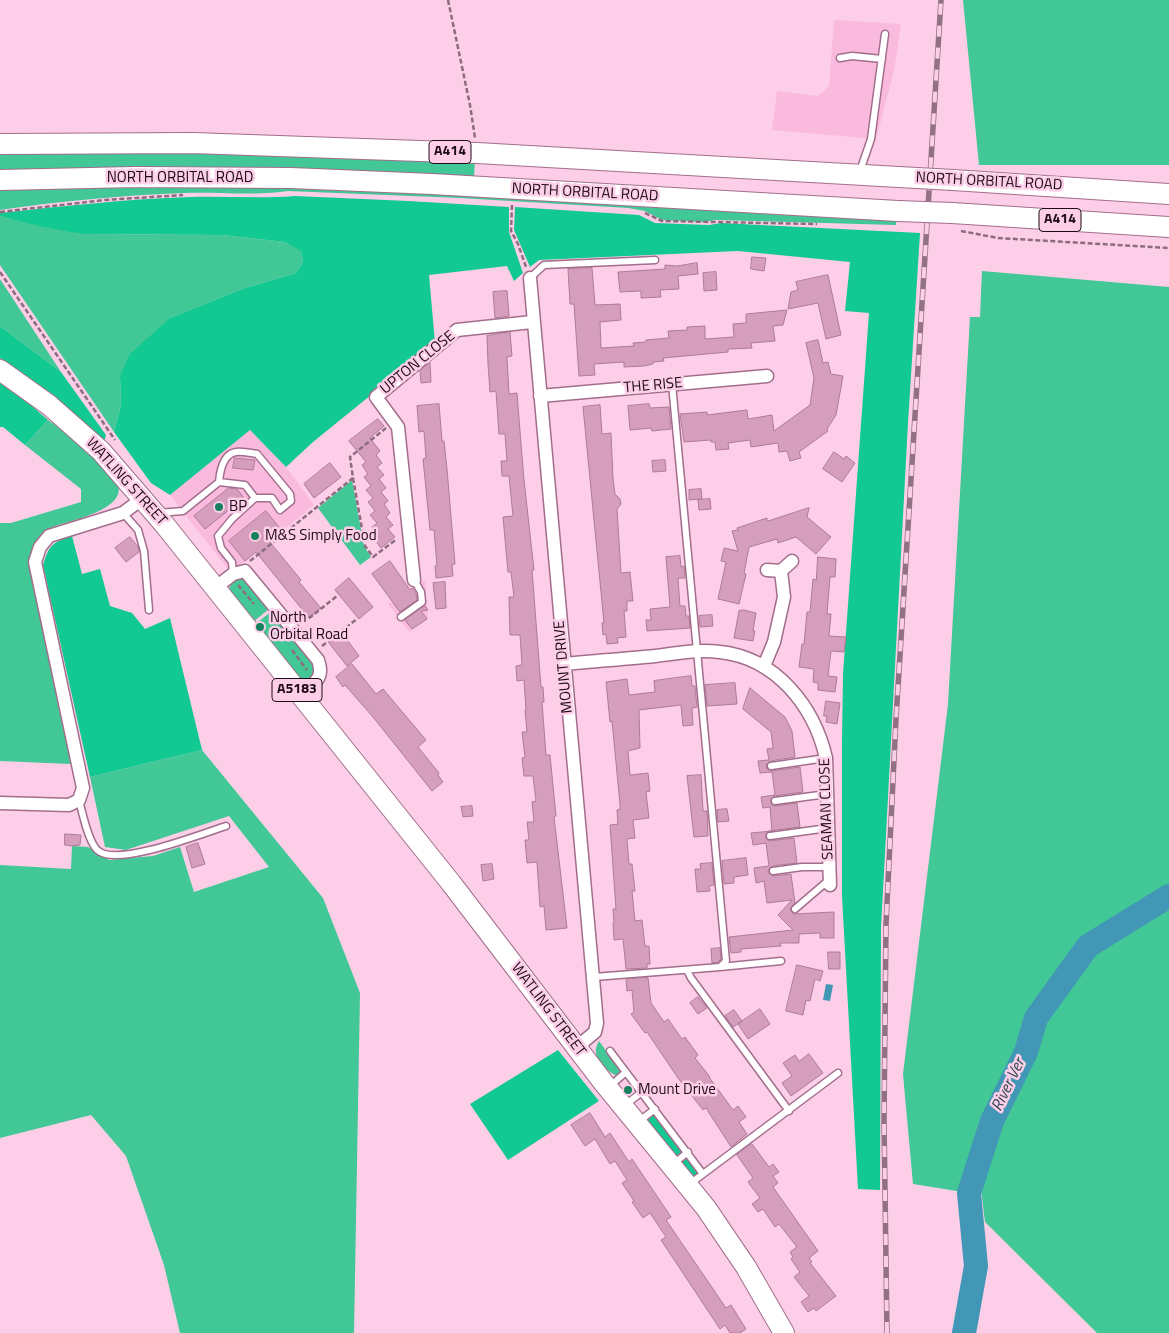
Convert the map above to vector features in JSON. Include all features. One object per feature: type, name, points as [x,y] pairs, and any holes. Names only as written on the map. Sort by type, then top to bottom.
[{"type":"main road","name":"NORTH ORBITAL ROAD","points":[[0,144],[193,143],[477,153],[1169,194]]},
{"type":"main road","name":"NORTH ORBITAL ROAD","points":[[0,180],[136,177],[291,178],[1169,227]]},
{"type":"main road","name":"WATLING STREET","points":[[0,370],[49,404],[101,451],[149,506],[230,578],[300,694],[451,883],[608,1088],[671,1165],[695,1180],[706,1208],[746,1266],[784,1333]]},
{"type":"street","name":"MOUNT DRIVE","points":[[530,278],[532,322],[597,1023],[595,1032],[577,1047]]},
{"type":"street","name":"UPTON CLOSE","points":[[414,580],[398,427],[376,397],[457,330],[532,322]]},
{"type":"street","name":"THE RISE","points":[[540,396],[767,376]]},
{"type":"street","points":[[0,802],[69,805],[79,800],[83,788],[35,562],[40,547],[49,536],[149,506]]},
{"type":"street","points":[[767,570],[781,571],[792,561]]},
{"type":"street","name":"WATLING STREET","points":[[230,578],[245,571],[248,574],[318,660],[322,669],[316,681]]},
{"type":"street","points":[[764,666],[774,642],[784,597],[781,571]]},
{"type":"street","name":"SEAMAN CLOSE","points":[[564,664],[698,651],[721,652],[745,658],[764,666],[784,680],[796,693],[822,740],[826,758],[830,877]]},
{"type":"street","points":[[300,694],[316,681]]},
{"type":"lane","points":[[859,175],[872,138],[885,34]]},
{"type":"lane","points":[[840,58],[852,56],[882,59]]},
{"type":"lane","points":[[530,278],[544,265],[655,260]]},
{"type":"lane","points":[[672,384],[726,961],[720,967]]},
{"type":"lane","points":[[219,482],[221,466],[229,455],[236,452],[257,454],[290,494],[291,500],[280,510],[272,498],[255,498],[232,519],[218,536],[221,548],[232,562],[230,578]]},
{"type":"lane","points":[[149,506],[182,511],[219,482],[245,485],[255,498]]},
{"type":"lane","points":[[123,513],[138,530],[144,551],[149,610]]},
{"type":"lane","points":[[401,617],[422,602],[421,592],[414,580]]},
{"type":"lane","points":[[771,766],[826,758]]},
{"type":"lane","points":[[775,800],[827,794]]},
{"type":"lane","points":[[79,800],[91,840],[96,849],[110,855],[153,849],[226,826]]},
{"type":"lane","points":[[770,836],[828,828]]},
{"type":"lane","points":[[772,871],[802,867],[830,877],[795,909]]},
{"type":"lane","points":[[594,977],[781,961]]},
{"type":"lane","points":[[687,970],[789,1111]]},
{"type":"lane","points":[[610,1051],[688,1152],[695,1180],[838,1073]]},
{"type":"lane","points":[[608,1088],[626,1072]]},
{"type":"lane","points":[[623,1106],[642,1092]]},
{"type":"lane","points":[[637,1123],[655,1109]]},
{"type":"lane","points":[[671,1165],[688,1152]]},
{"type":"path","points":[[448,0],[470,105],[477,153]]},
{"type":"path","points":[[0,212],[105,200],[190,194]]},
{"type":"path","points":[[512,204],[511,231],[518,244],[530,278]]},
{"type":"path","points":[[961,231],[998,238],[1169,248]]},
{"type":"path","points":[[0,272],[118,445]]},
{"type":"path","points":[[394,422],[350,457],[365,546],[373,557],[409,530]]},
{"type":"path","points":[[258,609],[230,578],[353,478]]},
{"type":"path","points":[[294,631],[337,596]]},
{"type":"path","points":[[313,654],[356,619]]},
{"type":"path","points":[[287,644],[316,681]]},
{"type":"shaded area","points":[[834,20],[901,24],[894,71],[876,139],[772,130],[777,91],[818,96],[829,86]]},
{"type":"shaded area","points":[[250,430],[286,467],[314,505],[231,573],[170,495]]},
{"type":"shaded area","points":[[421,581],[425,581],[428,619],[409,632],[388,604]]},
{"type":"green space","points":[[963,0],[1169,0],[1169,165],[979,165]]},
{"type":"green space","points":[[199,150],[475,159],[474,179],[0,170],[0,152]]},
{"type":"green space","points":[[0,185],[268,185],[896,219],[896,225],[662,220],[645,211],[628,208],[460,198],[288,191],[139,195],[69,201],[0,210]]},
{"type":"green space","points":[[295,196],[509,207],[509,232],[523,273],[514,281],[507,266],[429,275],[435,343],[313,442],[286,467],[250,430],[170,495],[151,483],[114,432],[121,405],[120,376],[130,354],[170,318],[242,289],[296,273],[303,262],[301,251],[285,242],[222,235],[81,234],[0,216],[0,213],[167,198]]},
{"type":"green space","points":[[515,207],[639,215],[655,223],[709,225],[721,223],[920,233],[881,928],[880,1190],[858,1189],[842,896],[843,674],[869,313],[845,311],[850,262],[738,251],[539,260],[530,267],[514,230]]},
{"type":"green space","points":[[0,216],[81,234],[222,235],[285,242],[301,250],[303,262],[296,273],[242,289],[170,318],[120,376],[121,405],[114,432],[0,265]]},
{"type":"green space","points":[[982,271],[1169,287],[1169,1333],[1097,1333],[985,1222],[978,1165],[969,1193],[913,1184],[903,1074],[948,704],[970,317],[980,317]]},
{"type":"green space","points":[[0,279],[61,372],[0,326]]},
{"type":"green space","points":[[0,326],[61,372],[106,435],[104,442],[54,398],[0,358]]},
{"type":"green space","points":[[0,383],[48,420],[25,445],[3,427],[0,427]]},
{"type":"green space","points":[[48,420],[107,467],[119,487],[117,497],[109,505],[97,512],[48,529],[40,535],[29,561],[71,764],[0,761],[0,523],[11,523],[81,502],[81,489],[25,445]]},
{"type":"green space","points":[[352,480],[364,546],[371,557],[360,565],[318,508]]},
{"type":"green space","points":[[72,536],[82,574],[100,569],[110,606],[132,613],[145,629],[170,618],[202,750],[90,777],[43,565],[47,553],[53,545],[60,540]]},
{"type":"green space","points":[[241,578],[246,579],[270,608],[252,623],[229,590],[233,582]]},
{"type":"green space","points":[[272,611],[313,660],[316,673],[306,683],[299,682],[254,625]]},
{"type":"green space","points":[[202,750],[323,898],[360,993],[354,1333],[180,1333],[164,1265],[126,1156],[91,1115],[0,1138],[0,865],[71,869],[72,846],[88,847],[109,860],[153,856],[180,847],[194,892],[269,867],[229,816],[126,850],[105,847],[90,777]]},
{"type":"green space","points":[[599,1041],[622,1072],[618,1076],[608,1070],[599,1060],[596,1050]]},
{"type":"green space","points":[[558,1050],[599,1101],[508,1160],[470,1104]]},
{"type":"green space","points":[[653,1115],[666,1128],[683,1152],[673,1160],[644,1123]]},
{"type":"green space","points":[[688,1156],[700,1173],[689,1182],[676,1164]]},
{"type":"water","points":[[826,984],[833,985],[830,1001],[823,1000]]},
{"type":"building","points":[[752,257],[766,258],[764,271],[751,269]]},
{"type":"building","points":[[697,263],[698,274],[678,276],[679,289],[660,290],[661,297],[641,298],[641,291],[620,292],[618,272],[665,269],[665,265],[677,266]]},
{"type":"building","points":[[592,268],[595,305],[620,304],[621,320],[600,322],[601,348],[634,346],[633,343],[646,342],[646,340],[669,338],[668,331],[687,330],[687,327],[705,326],[705,339],[734,337],[733,324],[746,323],[746,314],[787,310],[783,325],[773,326],[775,341],[751,343],[752,348],[728,349],[728,352],[663,358],[664,361],[653,362],[653,364],[644,366],[624,367],[624,362],[594,364],[595,375],[579,376],[574,304],[570,304],[568,269]]},
{"type":"building","points":[[716,272],[717,290],[704,291],[703,273]]},
{"type":"building","points":[[828,275],[841,335],[826,339],[818,303],[788,309],[791,292],[798,290],[796,282]]},
{"type":"building","points":[[507,291],[509,316],[495,318],[493,292]]},
{"type":"building","points":[[510,332],[512,356],[507,357],[509,394],[517,393],[534,570],[532,570],[541,687],[543,687],[544,702],[542,702],[546,755],[550,755],[556,816],[554,817],[567,928],[546,930],[544,906],[540,907],[537,862],[527,863],[525,840],[529,840],[527,822],[534,822],[532,802],[536,801],[533,776],[524,776],[522,758],[525,757],[522,732],[527,732],[524,680],[517,681],[516,666],[522,665],[520,635],[510,635],[509,597],[514,597],[511,572],[508,572],[503,517],[513,516],[509,476],[502,476],[501,461],[507,461],[505,434],[499,434],[496,391],[490,392],[488,364],[487,336]]},
{"type":"building","points":[[818,340],[823,363],[828,362],[831,374],[843,376],[836,415],[827,429],[828,431],[799,452],[801,458],[790,461],[787,451],[779,452],[778,443],[751,447],[750,440],[728,443],[729,449],[716,450],[715,442],[711,442],[711,440],[684,442],[680,414],[707,412],[707,415],[747,410],[748,419],[772,415],[774,431],[810,405],[814,378],[806,343]]},
{"type":"building","points":[[430,363],[431,382],[421,383],[420,371]]},
{"type":"building","points":[[439,404],[455,564],[452,565],[453,576],[436,578],[434,530],[430,530],[423,459],[426,458],[424,431],[419,432],[417,406]]},
{"type":"building","points":[[649,404],[650,408],[669,407],[671,429],[652,431],[651,428],[630,430],[628,406]]},
{"type":"building","points":[[600,405],[602,434],[611,433],[615,494],[620,499],[621,504],[617,509],[621,573],[630,572],[633,601],[627,601],[627,611],[624,611],[626,637],[617,638],[618,643],[607,644],[606,634],[603,635],[602,623],[604,623],[583,407]]},
{"type":"building","points":[[378,419],[384,426],[370,438],[380,451],[376,455],[382,463],[377,467],[384,475],[379,479],[386,488],[381,492],[388,501],[384,504],[390,513],[386,517],[393,525],[388,529],[395,537],[381,548],[375,540],[379,536],[372,527],[377,523],[370,515],[375,511],[368,502],[373,498],[366,490],[371,486],[364,477],[368,474],[362,465],[366,462],[349,441]]},
{"type":"building","points":[[834,452],[844,459],[846,456],[855,463],[842,482],[823,469]]},
{"type":"building","points":[[235,458],[255,460],[253,470],[233,468]]},
{"type":"building","points":[[665,460],[666,471],[653,472],[652,461]]},
{"type":"building","points":[[330,463],[341,477],[314,498],[304,484]]},
{"type":"building","name":"BP","points":[[229,488],[237,489],[244,498],[205,529],[194,516]]},
{"type":"building","points":[[701,489],[702,499],[689,500],[689,490]]},
{"type":"building","points":[[710,499],[711,509],[699,510],[698,500]]},
{"type":"building","points":[[809,508],[807,517],[831,537],[816,554],[796,537],[778,543],[777,539],[749,547],[744,573],[746,574],[739,604],[718,599],[726,562],[721,561],[724,548],[738,551],[732,531],[767,518],[767,521]]},
{"type":"building","points":[[266,511],[282,531],[269,541],[321,608],[309,618],[256,552],[245,561],[229,541]]},
{"type":"building","points":[[130,537],[138,547],[139,552],[126,562],[115,548]]},
{"type":"building","points":[[680,556],[681,567],[684,566],[685,578],[678,578],[680,606],[685,606],[686,616],[689,616],[690,628],[647,631],[646,620],[651,620],[650,609],[670,607],[666,557]]},
{"type":"building","points":[[818,557],[836,559],[835,577],[830,577],[827,614],[831,614],[829,636],[846,637],[844,652],[831,651],[828,676],[837,677],[835,692],[818,690],[818,683],[813,682],[814,669],[799,667],[802,644],[804,644],[807,612],[810,612],[813,579],[816,580]]},
{"type":"building","points":[[390,561],[410,590],[412,588],[416,594],[417,600],[400,612],[372,574]]},
{"type":"building","points":[[349,578],[373,607],[359,619],[335,590]]},
{"type":"building","points":[[445,582],[446,608],[436,609],[433,583]]},
{"type":"building","points":[[425,606],[428,610],[421,611],[427,619],[412,629],[405,620]]},
{"type":"building","points":[[744,610],[756,613],[753,641],[734,638],[739,611]]},
{"type":"building","points":[[712,615],[713,626],[700,627],[699,616]]},
{"type":"building","points":[[342,633],[359,656],[347,666],[329,643]]},
{"type":"building","points":[[352,664],[376,694],[383,689],[426,740],[418,747],[439,773],[438,775],[443,782],[432,791],[373,717],[345,685],[343,687],[336,677]]},
{"type":"building","points":[[691,676],[692,686],[695,686],[697,707],[692,708],[693,725],[683,726],[681,705],[639,710],[640,748],[628,751],[630,775],[648,773],[650,791],[646,792],[649,818],[633,820],[635,838],[627,839],[629,864],[632,864],[635,891],[632,891],[635,921],[642,920],[645,946],[649,946],[650,964],[647,964],[647,968],[626,969],[623,939],[614,940],[613,909],[616,909],[610,825],[618,824],[617,810],[620,809],[620,804],[612,721],[610,722],[606,682],[627,679],[629,695],[655,692],[654,681]]},
{"type":"building","points":[[735,683],[737,704],[707,706],[705,685]]},
{"type":"building","points":[[750,688],[785,717],[792,731],[795,757],[770,761],[766,765],[767,769],[772,771],[800,767],[803,792],[774,796],[771,799],[771,804],[774,806],[797,803],[800,827],[772,831],[770,807],[763,808],[761,797],[775,795],[772,772],[760,773],[758,761],[769,760],[767,749],[773,748],[771,732],[743,709]]},
{"type":"building","points":[[826,701],[840,703],[837,724],[826,722],[827,716],[824,716]]},
{"type":"building","points":[[701,775],[703,811],[707,811],[708,836],[694,837],[687,776]]},
{"type":"building","points":[[472,806],[473,816],[463,817],[461,807]]},
{"type":"building","points":[[727,809],[729,821],[718,822],[717,810]]},
{"type":"building","points":[[769,831],[766,834],[766,839],[769,841],[794,838],[797,863],[772,866],[768,872],[773,876],[791,874],[795,903],[790,909],[793,914],[834,912],[834,938],[820,938],[820,933],[799,934],[799,943],[780,943],[781,946],[741,949],[741,952],[731,953],[729,937],[793,930],[778,915],[792,900],[767,903],[764,881],[756,883],[754,868],[769,866],[766,843],[753,845],[751,833]]},
{"type":"building","points":[[65,834],[81,835],[80,845],[65,845]]},
{"type":"building","points":[[198,843],[205,864],[192,868],[186,847]]},
{"type":"building","points":[[746,858],[748,875],[734,877],[734,883],[724,884],[722,861]]},
{"type":"building","points":[[712,863],[714,885],[709,886],[710,891],[697,892],[695,869],[701,869],[700,864]]},
{"type":"building","points":[[492,864],[494,879],[483,881],[481,865]]},
{"type":"building","points":[[720,948],[721,959],[718,962],[712,963],[711,949]]},
{"type":"building","points":[[828,952],[840,952],[840,969],[829,969]]},
{"type":"building","points":[[797,965],[823,971],[820,981],[815,979],[810,1001],[806,1000],[803,1015],[786,1011]]},
{"type":"building","points":[[648,978],[651,1003],[664,1022],[668,1019],[682,1039],[685,1037],[698,1055],[695,1058],[733,1110],[738,1106],[746,1117],[739,1122],[747,1134],[731,1147],[706,1108],[703,1110],[678,1078],[647,1032],[645,1033],[631,1014],[634,1012],[632,990],[627,991],[626,979]]},
{"type":"building","points":[[698,997],[707,1008],[698,1014],[690,1003]]},
{"type":"building","points":[[760,1009],[770,1024],[748,1039],[738,1024]]},
{"type":"building","points":[[734,1010],[742,1021],[733,1027],[725,1016]]},
{"type":"building","points":[[809,1054],[823,1073],[791,1096],[782,1083],[792,1076],[783,1063],[795,1055],[799,1061]]},
{"type":"building","points":[[590,1113],[605,1137],[610,1133],[629,1162],[632,1159],[671,1217],[666,1220],[726,1308],[731,1305],[746,1329],[740,1333],[730,1333],[725,1325],[720,1329],[661,1240],[666,1237],[650,1213],[643,1218],[632,1202],[634,1201],[622,1183],[627,1180],[615,1161],[610,1164],[595,1139],[585,1146],[571,1125]]},
{"type":"building","points":[[752,1144],[769,1167],[773,1164],[779,1172],[773,1176],[778,1183],[773,1187],[818,1251],[809,1258],[812,1262],[810,1263],[836,1296],[816,1311],[814,1308],[808,1312],[801,1302],[809,1296],[794,1277],[800,1272],[791,1259],[793,1257],[790,1252],[797,1247],[779,1224],[775,1227],[763,1209],[758,1212],[752,1204],[760,1198],[748,1182],[753,1178],[737,1155]]},
{"type":"waterway","name":"River Ver","points":[[964,1333],[976,1266],[969,1193],[992,1121],[1026,1052],[1036,1018],[1088,946],[1169,896]]},
{"type":"railway","points":[[887,1333],[884,1120],[886,924],[896,719],[941,0]]},
{"type":"place","name":"BP","points":[[219,507]]},
{"type":"place","name":"M&S Simply Food","points":[[255,536]]},
{"type":"place","name":"North Orbital Road","points":[[260,627]]},
{"type":"place","name":"Mount Drive","points":[[628,1090]]}]
